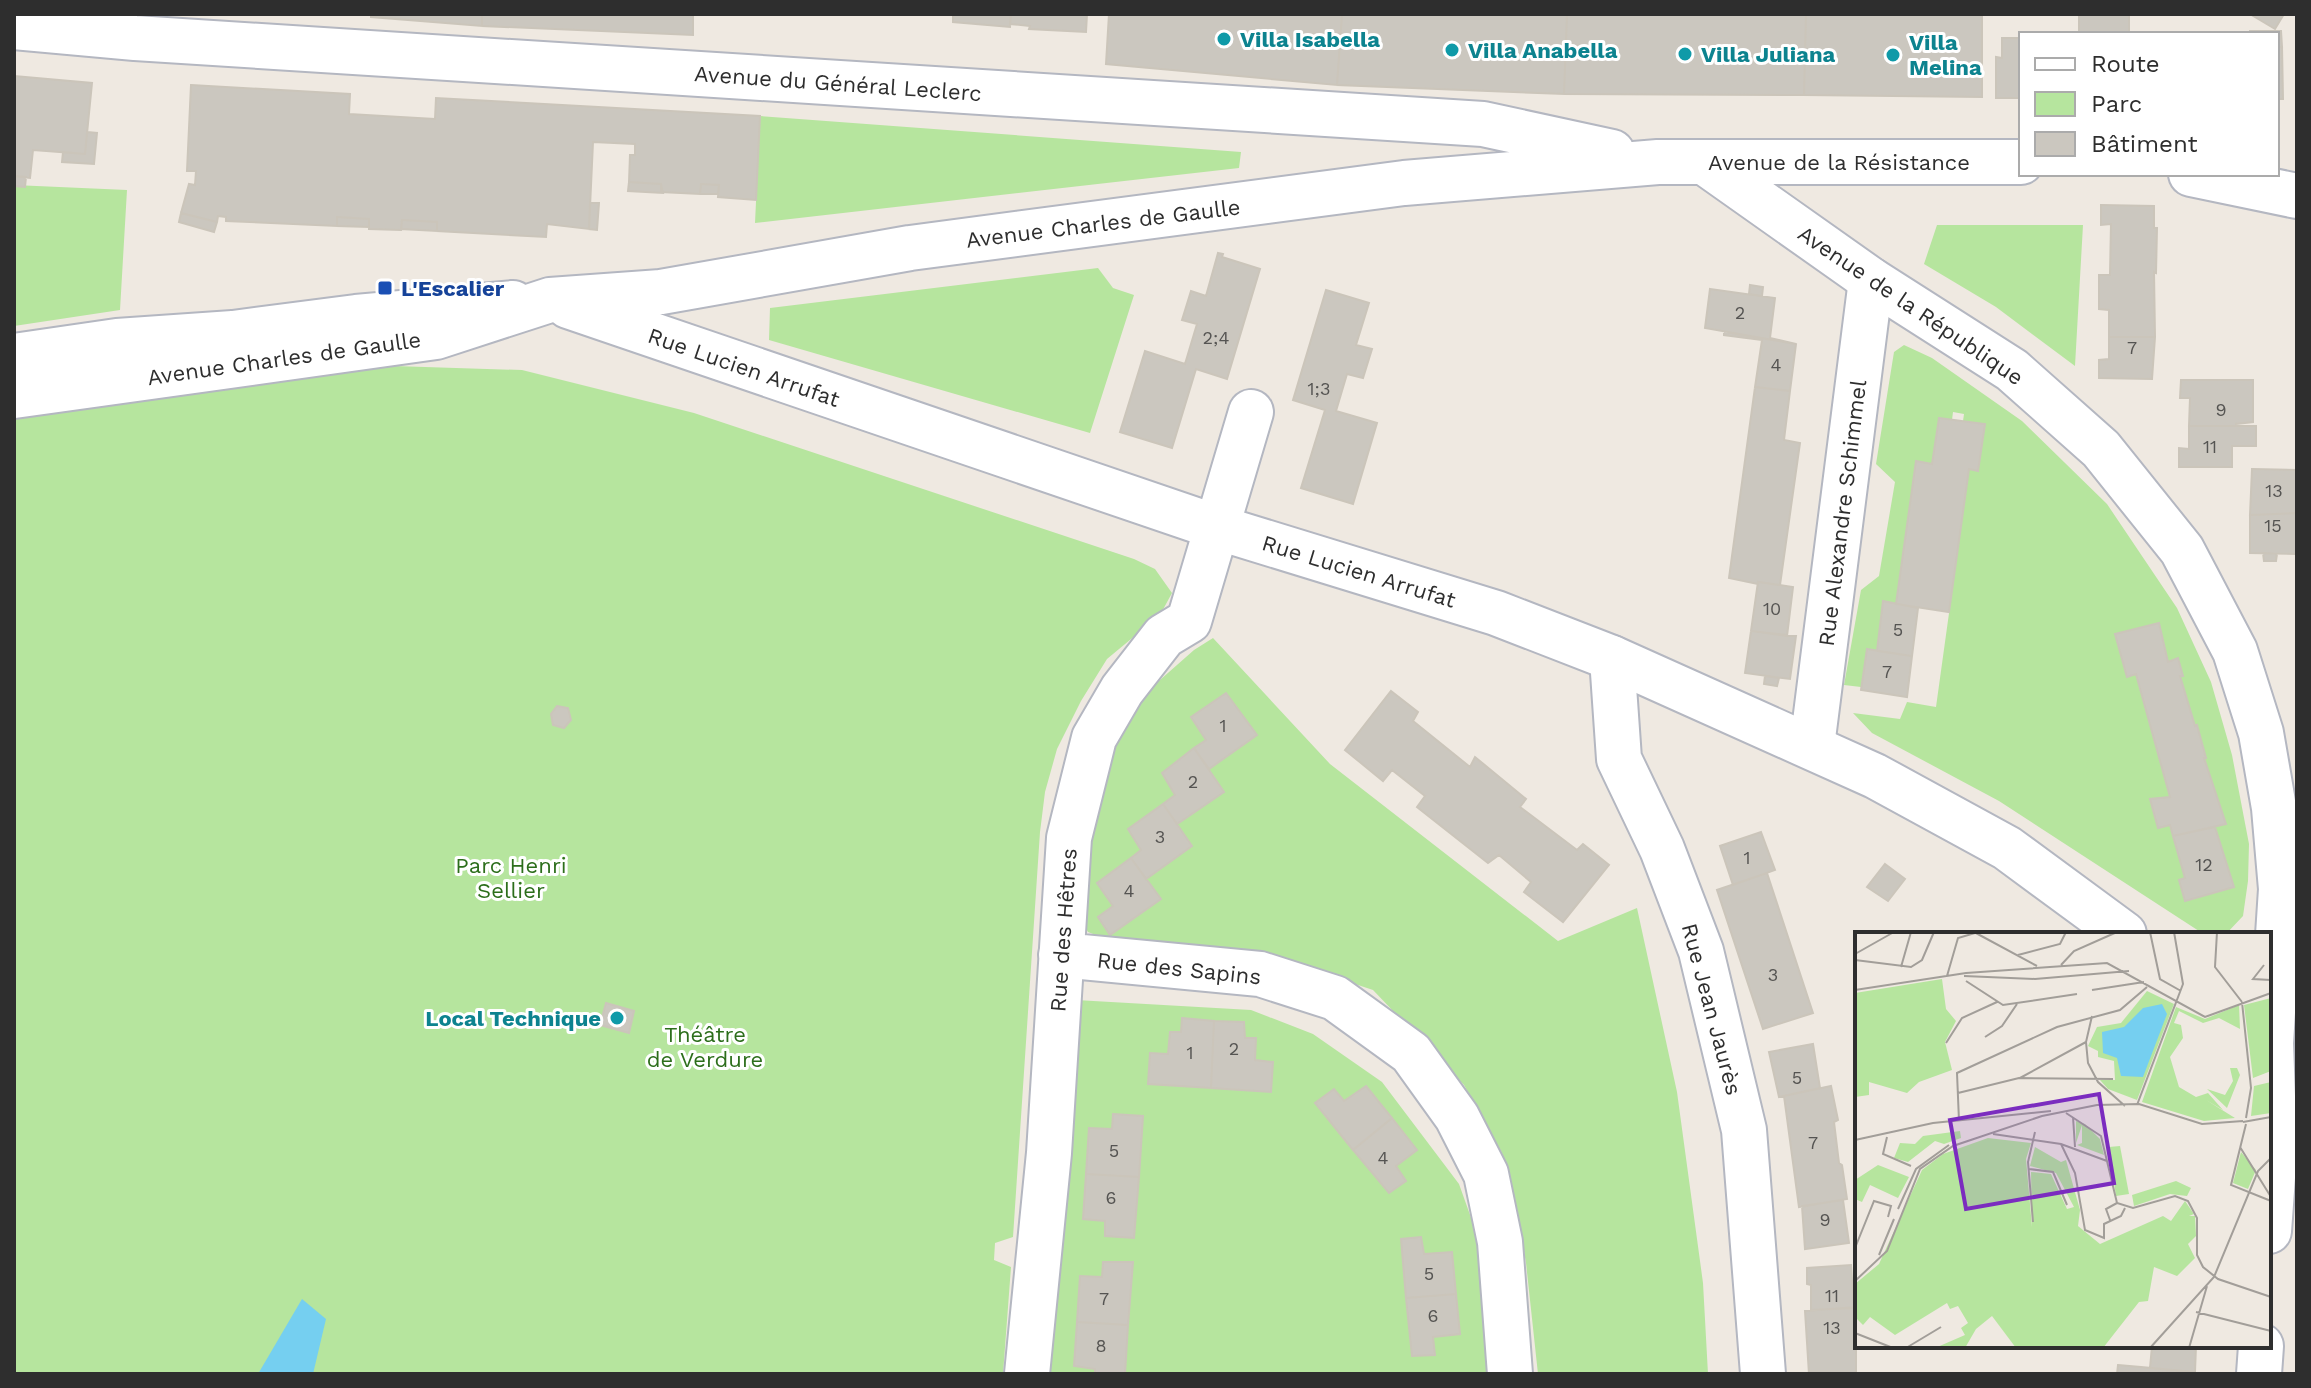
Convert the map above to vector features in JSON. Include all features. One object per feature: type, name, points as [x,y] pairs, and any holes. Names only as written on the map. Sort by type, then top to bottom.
[{"type":"street","name":"Avenue du Général Leclerc","points":[[14,27],[135,26],[1483,124],[1658,162]]},
{"type":"street","name":"Avenue de la Résistance","points":[[1658,162],[2019,162]]},
{"type":"street","name":"Avenue Charles de Gaulle","points":[[14,356],[117,341],[233,333],[356,317],[661,292],[910,248],[1404,183],[1658,162]]},
{"type":"street","name":"Avenue de la République","points":[[1704,162],[1871,280],[2012,370],[2101,449],[2182,550],[2235,651],[2261,733],[2274,808],[2281,889],[2271,1028]]},
{"type":"street","points":[[2201,176],[2297,196]]},
{"type":"street","name":"Rue Alexandre Schimmel","points":[[1812,746],[1871,280]]},
{"type":"street","name":"Avenue Charles de Gaulle","points":[[14,396],[436,337],[550,300]]},
{"type":"street","name":"Rue Lucien Arrufat","points":[[550,300],[1216,527],[1496,613],[1612,658],[1875,776],[2007,848],[2121,932]]},
{"type":"street","points":[[233,333],[327,352]]},
{"type":"street","name":"Rue des Hêtres","points":[[1027,1374],[1049,1153],[1069,838],[1094,738],[1122,690],[1164,636],[1189,621],[1251,412]]},
{"type":"street","name":"Rue Jean Jaurès","points":[[1612,658],[1619,759],[1662,849],[1701,951],[1744,1130],[1763,1374]]},
{"type":"street","name":"Rue des Sapins","points":[[1061,955],[1260,974],[1335,998],[1411,1053],[1457,1117],[1486,1174],[1500,1242],[1510,1374]]},
{"type":"street","name":"Avenue de la République","points":[[2271,1064],[2275,1150],[2271,1204]]},
{"type":"street","points":[[2259,1374],[2261,1348]]},
{"type":"green space","points":[[760,116],[1241,152],[1239,168],[755,223]]},
{"type":"green space","points":[[14,185],[127,190],[120,310],[14,326]]},
{"type":"green space","points":[[1937,225],[2083,225],[2075,366],[1996,307],[1924,264]]},
{"type":"green space","points":[[1098,268],[1113,288],[1134,295],[1090,433],[769,340],[770,308]]},
{"type":"green space","points":[[1904,345],[1932,358],[2022,421],[2107,504],[2177,608],[2211,682],[2232,755],[2249,844],[2243,916],[2228,932],[2200,932],[1999,801],[1872,733],[1853,713],[1900,719],[1907,702],[1936,707],[1969,469],[1978,470],[1985,425],[1963,421],[1964,414],[1953,412],[1952,420],[1939,419],[1932,464],[1916,462],[1896,604],[1877,651],[1867,649],[1861,687],[1844,685],[1861,590],[1879,576],[1895,482],[1876,464],[1894,352]]},
{"type":"green space","name":"Parc Henri Sellier","points":[[394,366],[522,370],[694,413],[1134,559],[1155,569],[1172,593],[1160,615],[1107,659],[1057,749],[1045,792],[1013,1237],[995,1243],[994,1260],[1011,1267],[1003,1374],[14,1374],[14,413]]},
{"type":"green space","points":[[1213,638],[1330,764],[1558,941],[1637,908],[1677,1092],[1703,1283],[1708,1374],[1538,1374],[1526,1263],[1515,1198],[1502,1153],[1464,1085],[1373,990],[1295,964],[1111,941],[1088,932],[1078,915],[1079,862],[1117,737],[1152,687],[1194,650]]},
{"type":"green space","points":[[1076,1000],[1251,1010],[1313,1034],[1382,1082],[1459,1184],[1479,1240],[1495,1374],[1044,1374]]},
{"type":"water","points":[[302,1299],[326,1319],[313,1374],[258,1374]]},
{"type":"building","points":[[371,14],[482,14],[482,26],[371,17]]},
{"type":"building","points":[[482,14],[693,14],[693,35],[482,26]]},
{"type":"building","points":[[953,14],[1011,14],[1010,27],[953,22]]},
{"type":"building","points":[[1011,14],[1087,14],[1086,32],[1029,29],[1030,26],[1010,24]]},
{"type":"building","name":"Villa Isabella","points":[[1109,14],[1342,14],[1337,85],[1106,64]]},
{"type":"building","name":"Villa Anabella","points":[[1342,14],[1567,14],[1564,94],[1337,85]]},
{"type":"building","name":"Villa Juliana","points":[[1567,14],[1806,14],[1804,95],[1564,94]]},
{"type":"building","name":"Villa Melina","points":[[1806,14],[1982,14],[1982,97],[1804,95]]},
{"type":"building","points":[[2079,14],[2129,14],[2129,32],[2079,32]]},
{"type":"building","points":[[2250,14],[2284,14],[2275,29]]},
{"type":"building","points":[[2281,31],[2282,47],[2279,47],[2279,32],[2250,32]]},
{"type":"building","points":[[2002,38],[2019,38],[2019,98],[1996,98],[1996,57],[2002,58]]},
{"type":"building","points":[[2279,47],[2282,47],[2283,99],[2279,99]]},
{"type":"building","points":[[14,76],[92,83],[85,154],[33,150],[30,178],[14,176]]},
{"type":"building","points":[[191,85],[350,94],[349,114],[435,119],[436,98],[760,116],[756,200],[718,197],[719,185],[701,184],[700,194],[661,192],[661,184],[629,182],[630,155],[635,155],[635,144],[593,142],[589,229],[547,224],[546,237],[437,231],[437,222],[402,220],[401,230],[369,229],[369,219],[337,217],[337,226],[226,221],[226,217],[218,216],[217,222],[181,213],[189,184],[195,185],[196,171],[187,171]]},
{"type":"building","points":[[87,132],[97,133],[94,164],[62,162],[63,152],[85,154]]},
{"type":"building","points":[[14,176],[26,177],[25,187],[14,186]]},
{"type":"building","points":[[629,182],[661,184],[663,193],[628,191]]},
{"type":"building","points":[[701,184],[719,185],[718,194],[700,194]]},
{"type":"building","points":[[590,203],[599,203],[597,230],[589,229]]},
{"type":"building","points":[[2101,205],[2154,206],[2154,228],[2157,228],[2155,337],[2109,337],[2109,310],[2099,309],[2099,275],[2110,275],[2111,224],[2101,225]]},
{"type":"building","points":[[181,213],[217,222],[214,232],[179,222]]},
{"type":"building","points":[[337,217],[369,219],[369,227],[337,226]]},
{"type":"building","points":[[402,220],[437,222],[437,231],[401,229]]},
{"type":"building","points":[[1218,253],[1260,269],[1227,379],[1196,369],[1172,448],[1120,432],[1145,351],[1185,364],[1197,324],[1182,320],[1191,291],[1206,296]]},
{"type":"building","points":[[1750,285],[1763,287],[1762,296],[1749,294]]},
{"type":"building","points":[[1710,289],[1775,298],[1770,338],[1796,344],[1705,328]]},
{"type":"building","points":[[1326,290],[1369,303],[1356,345],[1372,349],[1363,378],[1347,374],[1336,411],[1377,423],[1353,504],[1301,488],[1325,410],[1293,400]]},
{"type":"building","points":[[1724,332],[1796,344],[1790,391],[1755,387],[1762,340],[1724,335]]},
{"type":"building","points":[[2109,337],[2155,337],[2152,379],[2099,378],[2099,360],[2109,359]]},
{"type":"building","points":[[2181,380],[2253,380],[2253,422],[2236,426],[2189,426],[2190,398],[2180,398]]},
{"type":"building","points":[[1755,387],[1790,391],[1784,440],[1800,443],[1780,585],[1729,578]]},
{"type":"building","points":[[1939,418],[1985,424],[1978,471],[1969,469],[1949,612],[1896,604],[1916,461],[1932,464]]},
{"type":"building","points":[[2189,426],[2256,426],[2256,446],[2232,446],[2232,467],[2179,467],[2179,448],[2189,449]]},
{"type":"building","points":[[2252,469],[2297,470],[2297,513],[2250,515]]},
{"type":"building","points":[[2297,513],[2296,554],[2250,553],[2250,515]]},
{"type":"building","points":[[2263,553],[2277,554],[2276,561],[2264,561]]},
{"type":"building","points":[[1758,582],[1793,587],[1787,636],[1751,631]]},
{"type":"building","points":[[1883,601],[1918,608],[1912,656],[1877,651]]},
{"type":"building","points":[[2159,623],[2168,662],[2178,658],[2183,676],[2180,676],[2226,824],[2173,836],[2170,825],[2158,828],[2150,799],[2170,797],[2136,674],[2127,677],[2115,634]]},
{"type":"building","points":[[1751,631],[1796,636],[1790,679],[1745,673]]},
{"type":"building","points":[[1867,649],[1912,656],[1907,697],[1861,690]]},
{"type":"building","points":[[1765,676],[1779,678],[1777,686],[1764,684]]},
{"type":"building","points":[[1391,691],[1418,712],[1413,721],[1470,767],[1475,757],[1526,799],[1520,807],[1577,850],[1583,844],[1609,865],[1563,922],[1524,892],[1531,882],[1499,855],[1488,863],[1417,807],[1425,796],[1392,770],[1383,781],[1345,750]]},
{"type":"building","points":[[1226,693],[1257,735],[1209,769],[1194,748],[1206,740],[1191,717]]},
{"type":"building","points":[[557,706],[568,708],[571,720],[564,728],[553,725],[551,714]]},
{"type":"building","points":[[1194,748],[1224,792],[1177,824],[1163,804],[1175,795],[1162,773]]},
{"type":"building","points":[[1163,804],[1192,846],[1146,879],[1131,858],[1141,850],[1128,829]]},
{"type":"building","points":[[2215,827],[2234,887],[2185,901],[2179,880],[2185,878],[2173,836]]},
{"type":"building","points":[[1761,832],[1775,870],[1733,885],[1720,846]]},
{"type":"building","points":[[1131,858],[1161,899],[1110,935],[1098,917],[1113,906],[1097,883]]},
{"type":"building","points":[[1885,864],[1905,879],[1888,901],[1867,887]]},
{"type":"building","points":[[1767,873],[1813,1013],[1763,1029],[1717,890]]},
{"type":"building","name":"Local Technique","points":[[606,1003],[634,1011],[629,1033],[600,1025]]},
{"type":"building","points":[[1182,1018],[1214,1021],[1211,1088],[1148,1084],[1150,1053],[1168,1054],[1170,1032],[1181,1032]]},
{"type":"building","points":[[1214,1021],[1244,1022],[1245,1038],[1256,1038],[1255,1060],[1273,1062],[1271,1092],[1211,1088]]},
{"type":"building","points":[[1813,1044],[1820,1088],[1779,1097],[1769,1052]]},
{"type":"building","points":[[1366,1086],[1392,1118],[1353,1150],[1315,1103],[1334,1089],[1344,1101]]},
{"type":"building","points":[[1831,1086],[1838,1120],[1834,1122],[1839,1163],[1842,1165],[1847,1199],[1799,1207],[1784,1096]]},
{"type":"building","points":[[1113,1114],[1143,1116],[1139,1177],[1086,1174],[1089,1128],[1112,1129]]},
{"type":"building","points":[[1392,1118],[1417,1150],[1396,1166],[1406,1181],[1389,1193],[1353,1150]]},
{"type":"building","points":[[1086,1174],[1139,1177],[1134,1238],[1105,1236],[1105,1221],[1083,1219]]},
{"type":"building","points":[[1843,1200],[1849,1243],[1805,1249],[1802,1206]]},
{"type":"building","points":[[1421,1237],[1424,1254],[1452,1252],[1456,1294],[1406,1298],[1401,1239]]},
{"type":"building","points":[[1103,1262],[1133,1262],[1128,1325],[1077,1322],[1080,1276],[1102,1277]]},
{"type":"building","points":[[1851,1265],[1854,1308],[1811,1310],[1807,1268]]},
{"type":"building","points":[[1456,1294],[1460,1334],[1433,1337],[1435,1355],[1412,1356],[1406,1298]]},
{"type":"building","points":[[1855,1307],[1856,1374],[1809,1374],[1805,1311]]},
{"type":"building","points":[[1077,1322],[1128,1325],[1125,1374],[1095,1374],[1095,1369],[1074,1366]]},
{"type":"building","points":[[2152,1348],[2196,1348],[2195,1372],[2150,1368]]},
{"type":"building","points":[[2118,1365],[2141,1367],[2195,1372],[2117,1374]]},
{"type":"place","name":"Villa Isabella","points":[[1224,39]]},
{"type":"place","name":"Villa Anabella","points":[[1452,50]]},
{"type":"place","name":"Villa Juliana","points":[[1685,54]]},
{"type":"place","name":"Villa Melina","points":[[1893,55]]},
{"type":"place","name":"L'Escalier","points":[[385,288]]},
{"type":"place","name":"Local Technique","points":[[617,1018]]},
{"type":"park label","name":"Théâtre de Verdure","points":[[705,1046]]}]
